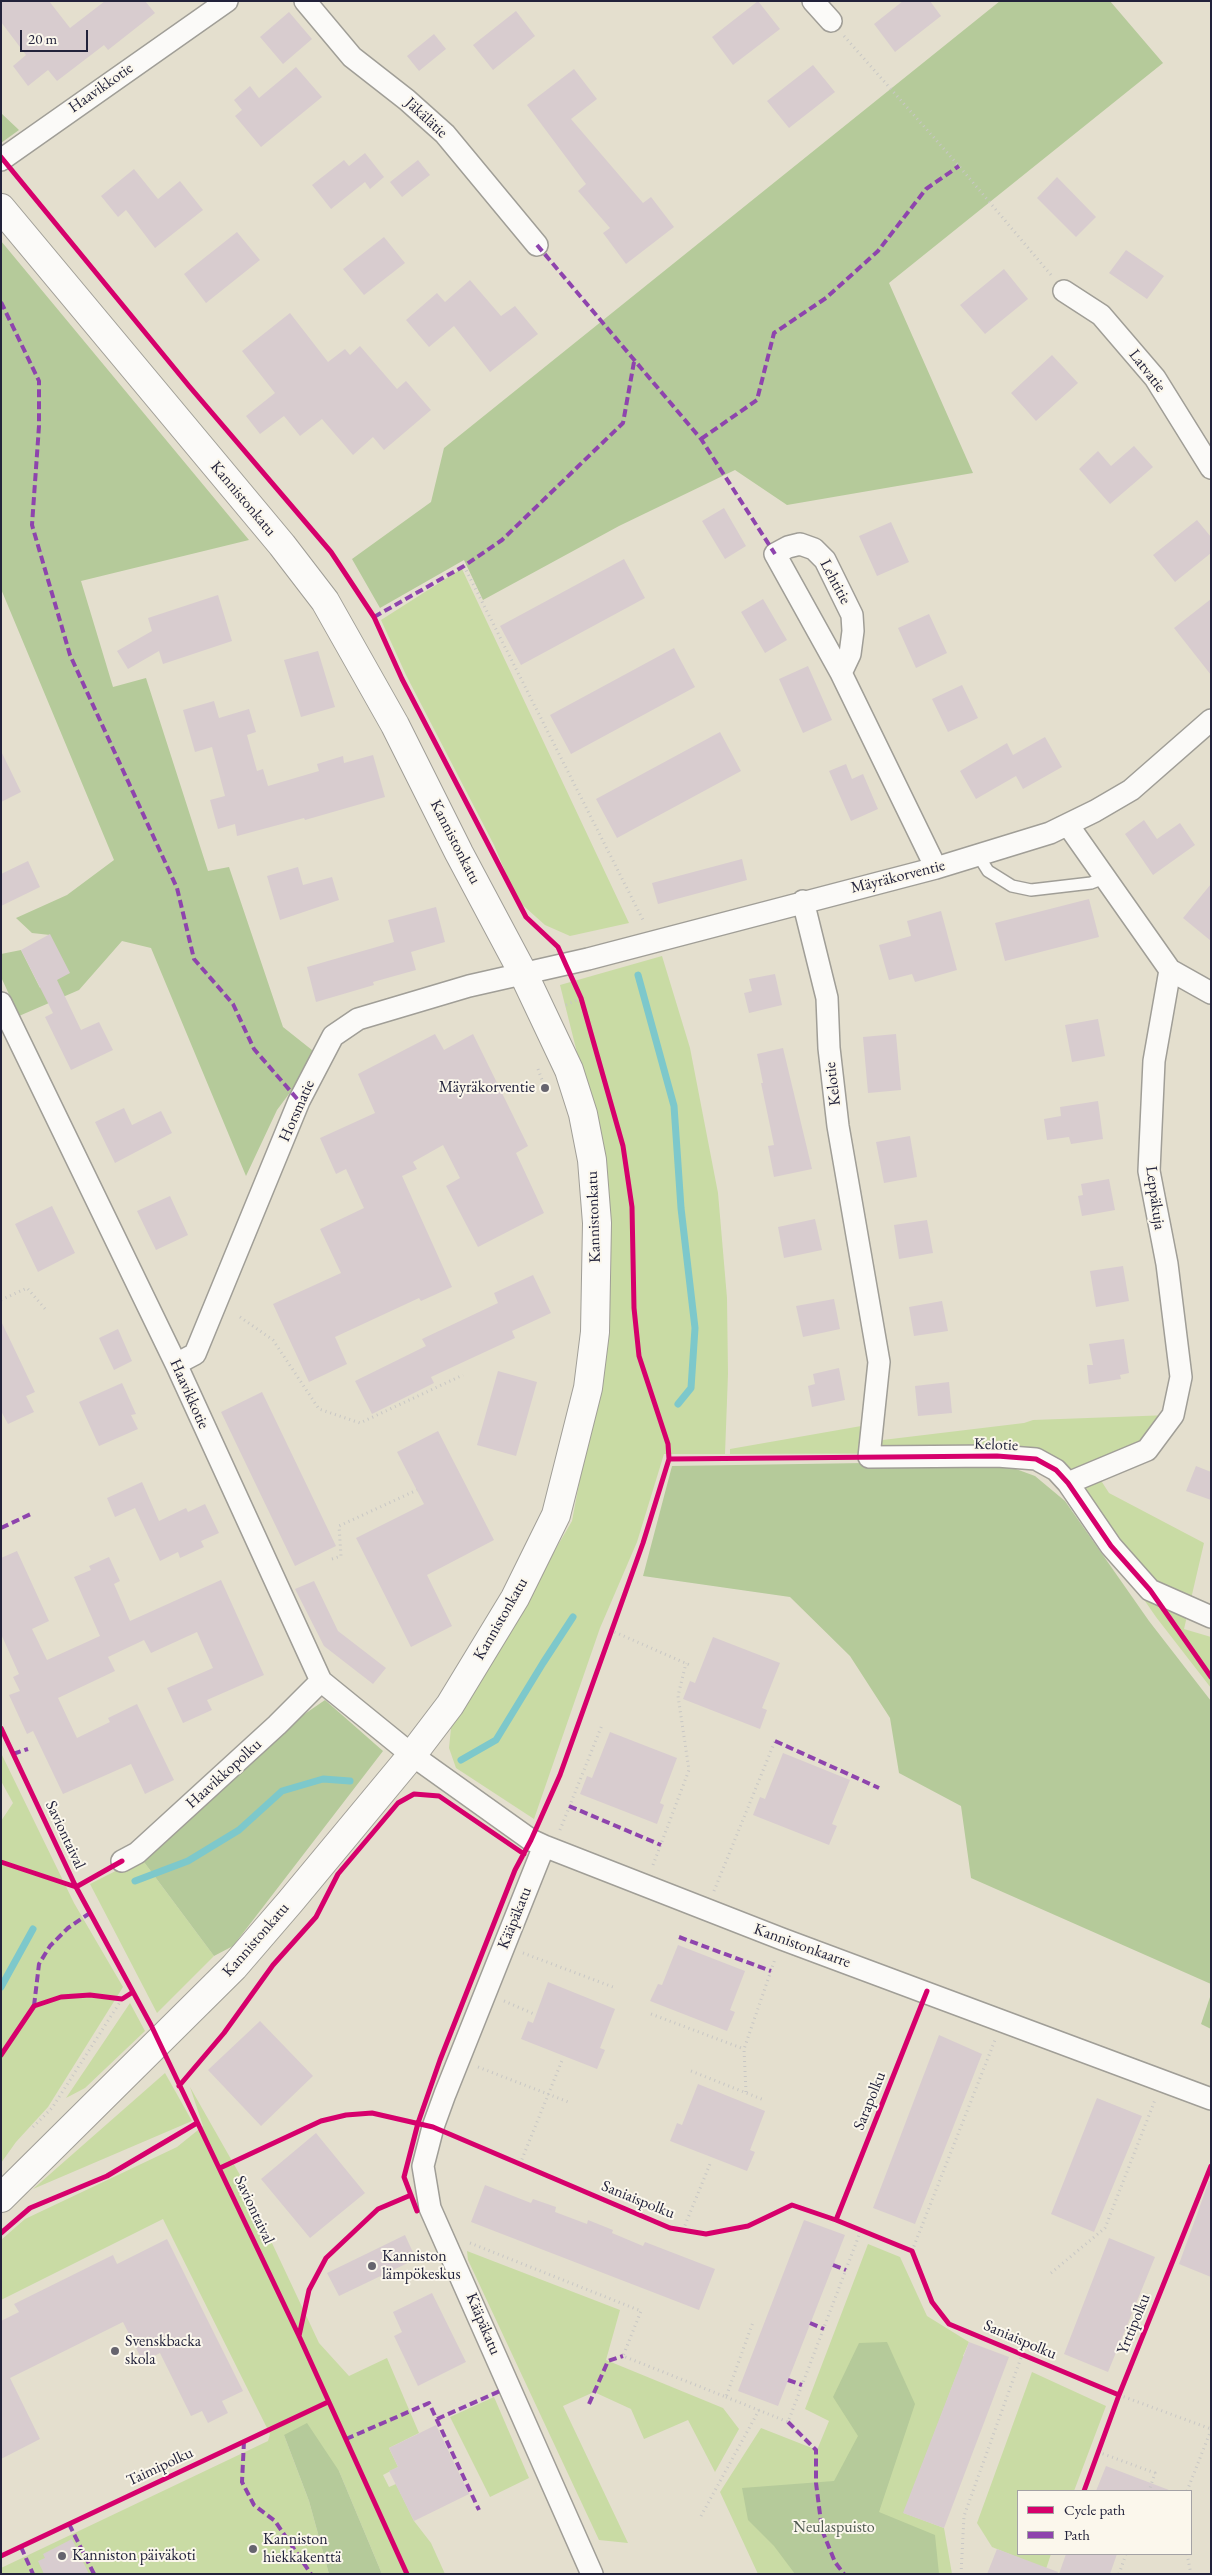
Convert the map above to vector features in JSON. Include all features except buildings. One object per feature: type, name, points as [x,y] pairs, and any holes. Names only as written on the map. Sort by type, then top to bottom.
[{"type":"street","name":"Haavikkotie","points":[[1,160],[226,1]]},
{"type":"street","name":"Jäkälätie","points":[[306,1],[352,57],[408,100],[445,134],[537,244]]},
{"type":"street","points":[[813,1],[831,21]]},
{"type":"street","name":"Kannistonkatu","points":[[1,208],[282,545],[325,601],[395,725],[459,853],[524,974],[569,1070],[583,1114],[592,1160],[597,1223],[595,1322],[588,1388],[556,1515],[515,1598],[450,1705],[412,1756],[234,1967],[1,2198]]},
{"type":"street","name":"Latvatie","points":[[1064,291],[1100,316],[1156,378],[1211,468]]},
{"type":"street","name":"Lehtitie","points":[[841,673],[850,654],[853,631],[852,615],[825,560],[814,549],[800,544],[788,547],[775,554],[841,673],[936,868]]},
{"type":"street","name":"Mäyräkorventie","points":[[524,974],[566,965],[654,940],[936,868],[1050,833],[1131,790],[1211,720]]},
{"type":"street","points":[[1068,825],[1170,970],[1211,993]]},
{"type":"street","name":"Kelotie","points":[[803,901],[827,998],[829,1048],[838,1126],[879,1362],[869,1457],[997,1456],[1036,1459],[1056,1470],[1068,1483],[1111,1546],[1150,1590],[1211,1617]]},
{"type":"street","name":"Leppäkuja","points":[[1068,1483],[1147,1450],[1174,1415],[1181,1377],[1167,1264],[1149,1171],[1154,1061],[1170,970]]},
{"type":"street","name":"Horsmatie","points":[[176,1364],[195,1354],[299,1101],[333,1036],[358,1019],[468,986],[524,974]]},
{"type":"street","name":"Haavikkotie","points":[[1,1003],[176,1364],[320,1681],[412,1756]]},
{"type":"street","name":"Haavikkopolku","points":[[122,1861],[137,1853],[277,1725],[320,1681]]},
{"type":"street","name":"Kannistonkaarre","points":[[412,1756],[531,1840],[548,1848],[644,1887],[1211,2099]]},
{"type":"street","name":"Kääpäkatu","points":[[548,1848],[485,1992],[433,2128],[423,2166],[430,2208],[592,2574]]},
{"type":"lane","points":[[978,855],[988,871],[1012,886],[1031,890],[1091,883],[1104,878]]},
{"type":"path","points":[[831,21],[959,166],[1064,291]]},
{"type":"path","points":[[464,566],[654,940]]},
{"type":"path","points":[[566,965],[583,1007]]},
{"type":"path","points":[[1,1300],[26,1288],[47,1311]]},
{"type":"path","points":[[240,1317],[273,1340],[319,1409],[360,1423],[464,1375]]},
{"type":"path","points":[[332,1559],[341,1556],[339,1526],[417,1490]]},
{"type":"path","points":[[607,1639],[613,1622]]},
{"type":"path","points":[[610,1630],[692,1666]]},
{"type":"path","points":[[644,1887],[689,1770],[678,1696],[686,1663]]},
{"type":"path","points":[[548,1848],[602,1725]]},
{"type":"path","points":[[707,1910],[775,1741]]},
{"type":"path","points":[[746,2092],[744,2049],[782,1939]]},
{"type":"path","points":[[504,1945],[612,1987]]},
{"type":"path","points":[[485,1992],[534,2014]]},
{"type":"path","points":[[114,1998],[125,1997]]},
{"type":"path","points":[[33,2127],[52,2108],[125,1997]]},
{"type":"path","points":[[651,2014],[744,2049]]},
{"type":"path","points":[[915,2260],[912,2251],[1003,2021]]},
{"type":"path","points":[[520,2164],[563,2058]]},
{"type":"path","points":[[459,2061],[571,2103]]},
{"type":"path","points":[[691,2072],[764,2100]]},
{"type":"path","points":[[1051,2273],[1105,2228],[1162,2081]]},
{"type":"path","points":[[511,2160],[528,2168]]},
{"type":"path","points":[[683,2230],[710,2164]]},
{"type":"path","points":[[853,2227],[869,2234]]},
{"type":"path","points":[[441,2231],[641,2311],[623,2356],[788,2422],[861,2230]]},
{"type":"path","points":[[903,2248],[912,2251]]},
{"type":"path","points":[[726,2397],[753,2322]]},
{"type":"path","points":[[962,2574],[964,2516],[1022,2355]]},
{"type":"path","points":[[1116,2404],[1123,2386]]},
{"type":"path","points":[[1110,2392],[1211,2430],[1187,2490]]},
{"type":"path","points":[[701,2516],[759,2410]]},
{"type":"path","points":[[1096,2460],[1102,2444]]},
{"type":"path","points":[[1098,2452],[1155,2473],[1149,2490]]},
{"type":"path","points":[[1119,2574],[1126,2555]]},
{"type":"path","points":[[1187,2555],[1191,2574]]},
{"type":"green space","points":[[1000,1],[1110,1],[1163,63],[889,283],[973,473],[787,505],[735,470],[619,526],[483,600],[464,560],[380,608],[352,559],[431,502],[444,448]]},
{"type":"green space","points":[[1,113],[19,130],[1,143]]},
{"type":"green space","points":[[1,241],[249,540],[81,581],[113,687],[146,678],[208,871],[229,867],[283,1027],[322,1058],[303,1075],[277,1110],[246,1176],[151,948],[122,941],[79,990],[19,1016],[1,977],[1,954],[21,950],[40,988],[50,935],[32,933],[16,918],[67,895],[114,860],[1,589]]},
{"type":"green space","points":[[461,569],[629,923],[570,936],[545,925],[517,900],[494,845],[406,675],[381,620]]},
{"type":"green space","points":[[662,956],[690,1048],[718,1193],[727,1298],[728,1374],[725,1454],[664,1454],[637,1542],[600,1628],[534,1819],[456,1768],[449,1748],[451,1728],[572,1521],[607,1334],[605,1164],[560,985]]},
{"type":"green space","points":[[1170,1415],[1100,1479],[1109,1493],[1204,1543],[1184,1629],[1211,1637],[1211,1688],[1156,1617],[1081,1508],[1040,1468],[1002,1453],[730,1454],[730,1449],[867,1425],[866,1442],[1024,1423],[1033,1420]]},
{"type":"green space","points":[[994,1461],[1035,1476],[1065,1501],[1149,1621],[1211,1701],[1211,1984],[971,1878],[961,1806],[899,1773],[890,1718],[850,1656],[790,1597],[643,1576],[672,1466]]},
{"type":"green space","points":[[325,1700],[383,1751],[233,1946],[214,1956],[141,1858],[280,1731]]},
{"type":"green space","points":[[1,1753],[74,1903],[123,1987],[48,2107],[16,2142],[1,2163],[1,1821],[13,1803],[1,1781]]},
{"type":"green space","points":[[141,1858],[214,1956],[157,2013],[90,1884]]},
{"type":"green space","points":[[1211,1994],[1211,2029],[1201,2024]]},
{"type":"green space","points":[[130,2003],[145,2031],[85,2088],[66,2098]]},
{"type":"green space","points":[[165,2073],[192,2121],[33,2189]]},
{"type":"green space","points":[[190,2087],[240,2175],[319,2343],[349,2376],[387,2358],[419,2433],[389,2448],[398,2467],[383,2475],[389,2487],[396,2484],[414,2521],[431,2543],[445,2574],[382,2574],[339,2471],[284,2435],[309,2501],[329,2574],[1,2574],[1,2568],[268,2441],[270,2434],[163,2219],[1,2300],[1,2240],[25,2219],[177,2147],[203,2126]]},
{"type":"green space","points":[[868,2244],[900,2257],[927,2316],[969,2342],[963,2356],[968,2358],[957,2374],[904,2513],[944,2528],[952,2574],[758,2574],[720,2492],[761,2428],[817,2450],[829,2421],[805,2409]]},
{"type":"green space","points":[[467,2251],[620,2310],[606,2360],[723,2408],[739,2429],[715,2472],[688,2420],[644,2439],[631,2409],[594,2392],[563,2406],[628,2543],[599,2540],[468,2260]]},
{"type":"green space","name":"Neulaspuisto","points":[[887,2342],[915,2404],[879,2512],[935,2535],[939,2574],[795,2574],[774,2546],[748,2520],[742,2488],[834,2481],[858,2436],[833,2397],[859,2343]]},
{"type":"green space","points":[[1032,2372],[1106,2406],[1074,2490],[1017,2490],[1017,2555],[1051,2555],[1046,2569],[992,2547],[977,2523]]},
{"type":"green space","points":[[494,2397],[529,2478],[490,2497],[450,2417]]},
{"type":"green space","points":[[307,2423],[339,2471],[382,2574],[329,2574],[309,2501],[284,2435]]},
{"type":"waterway","points":[[638,975],[674,1106],[681,1208],[695,1328],[691,1388],[678,1404]]},
{"type":"waterway","points":[[461,1760],[496,1740],[573,1617]]},
{"type":"waterway","points":[[135,1881],[188,1861],[239,1830],[282,1791],[323,1779],[350,1781]]},
{"type":"waterway","points":[[1,1987],[33,1929]]},
{"type":"marked path","points":[[701,439],[757,400],[774,333],[826,298],[878,251],[926,189],[959,166]]},
{"type":"marked path","points":[[537,245],[701,439],[775,554]]},
{"type":"marked path","points":[[1,302],[39,381],[39,426],[32,525],[70,655],[177,888],[194,959],[233,1004],[254,1049],[299,1101]]},
{"type":"marked path","points":[[374,617],[464,566],[502,540],[623,423],[634,362]]},
{"type":"marked path","points":[[1,1528],[33,1513]]},
{"type":"marked path","points":[[775,1741],[879,1788]]},
{"type":"marked path","points":[[13,1754],[28,1749]]},
{"type":"marked path","points":[[569,1806],[661,1845]]},
{"type":"marked path","points":[[34,2006],[39,1964],[50,1946],[68,1928],[90,1913]]},
{"type":"marked path","points":[[679,1937],[771,1971]]},
{"type":"marked path","points":[[833,2265],[846,2270]]},
{"type":"marked path","points":[[810,2323],[824,2329]]},
{"type":"marked path","points":[[589,2404],[608,2361],[623,2356]]},
{"type":"marked path","points":[[788,2380],[802,2385]]},
{"type":"marked path","points":[[437,2419],[500,2391]]},
{"type":"marked path","points":[[346,2439],[429,2403],[479,2510]]},
{"type":"marked path","points":[[788,2422],[816,2450],[816,2483],[822,2530],[835,2562],[844,2574]]},
{"type":"marked path","points":[[244,2441],[242,2482],[254,2505],[275,2521],[311,2574]]},
{"type":"marked path","points":[[69,2524],[94,2574]]},
{"type":"marked path","points":[[21,2547],[33,2574]]},
{"type":"cycle path","points":[[1,157],[189,386],[331,552],[374,617],[402,679],[526,917],[558,947],[581,998],[623,1146],[632,1207],[634,1308],[639,1356],[668,1444],[669,1459],[643,1543],[560,1775],[531,1840],[515,1870],[440,2060],[418,2123],[404,2177],[417,2211]]},
{"type":"cycle path","points":[[669,1459],[997,1456],[1036,1459],[1056,1470],[1068,1483],[1111,1546],[1150,1590],[1211,1677]]},
{"type":"cycle path","name":"Saviontaival","points":[[1,1728],[76,1887],[151,2025],[299,2336],[407,2574]]},
{"type":"cycle path","points":[[179,2086],[224,2033],[273,1965],[316,1917],[338,1874],[398,1803],[414,1794],[439,1796],[524,1854]]},
{"type":"cycle path","points":[[1,1862],[76,1887],[122,1861]]},
{"type":"cycle path","name":"Sarapolku","points":[[836,2220],[927,1991]]},
{"type":"cycle path","points":[[1,2055],[34,2006],[61,1997],[90,1995],[122,1999],[133,1992]]},
{"type":"cycle path","name":"Saniaispolku","points":[[220,2168],[321,2121],[346,2115],[372,2113],[433,2127],[670,2228],[706,2234],[748,2226],[792,2205],[836,2220],[912,2251],[932,2302],[949,2324],[1119,2395]]},
{"type":"cycle path","points":[[1,2233],[30,2208],[107,2176],[197,2123]]},
{"type":"cycle path","name":"Yrttipolku","points":[[1084,2490],[1119,2395],[1211,2166]]},
{"type":"cycle path","points":[[299,2336],[309,2290],[326,2258],[378,2209],[411,2195]]},
{"type":"cycle path","name":"Taimipolku","points":[[1,2556],[328,2402]]},
{"type":"place","name":"Mäyräkorventie","points":[[545,1088]]},
{"type":"place","name":"Kanniston lämpökeskus","points":[[372,2266]]},
{"type":"place","name":"Svenskbacka skola","points":[[115,2351]]},
{"type":"place","name":"Kanniston hiekkakenttä","points":[[253,2549]]},
{"type":"place","name":"Kanniston päiväkoti","points":[[62,2556]]}]
